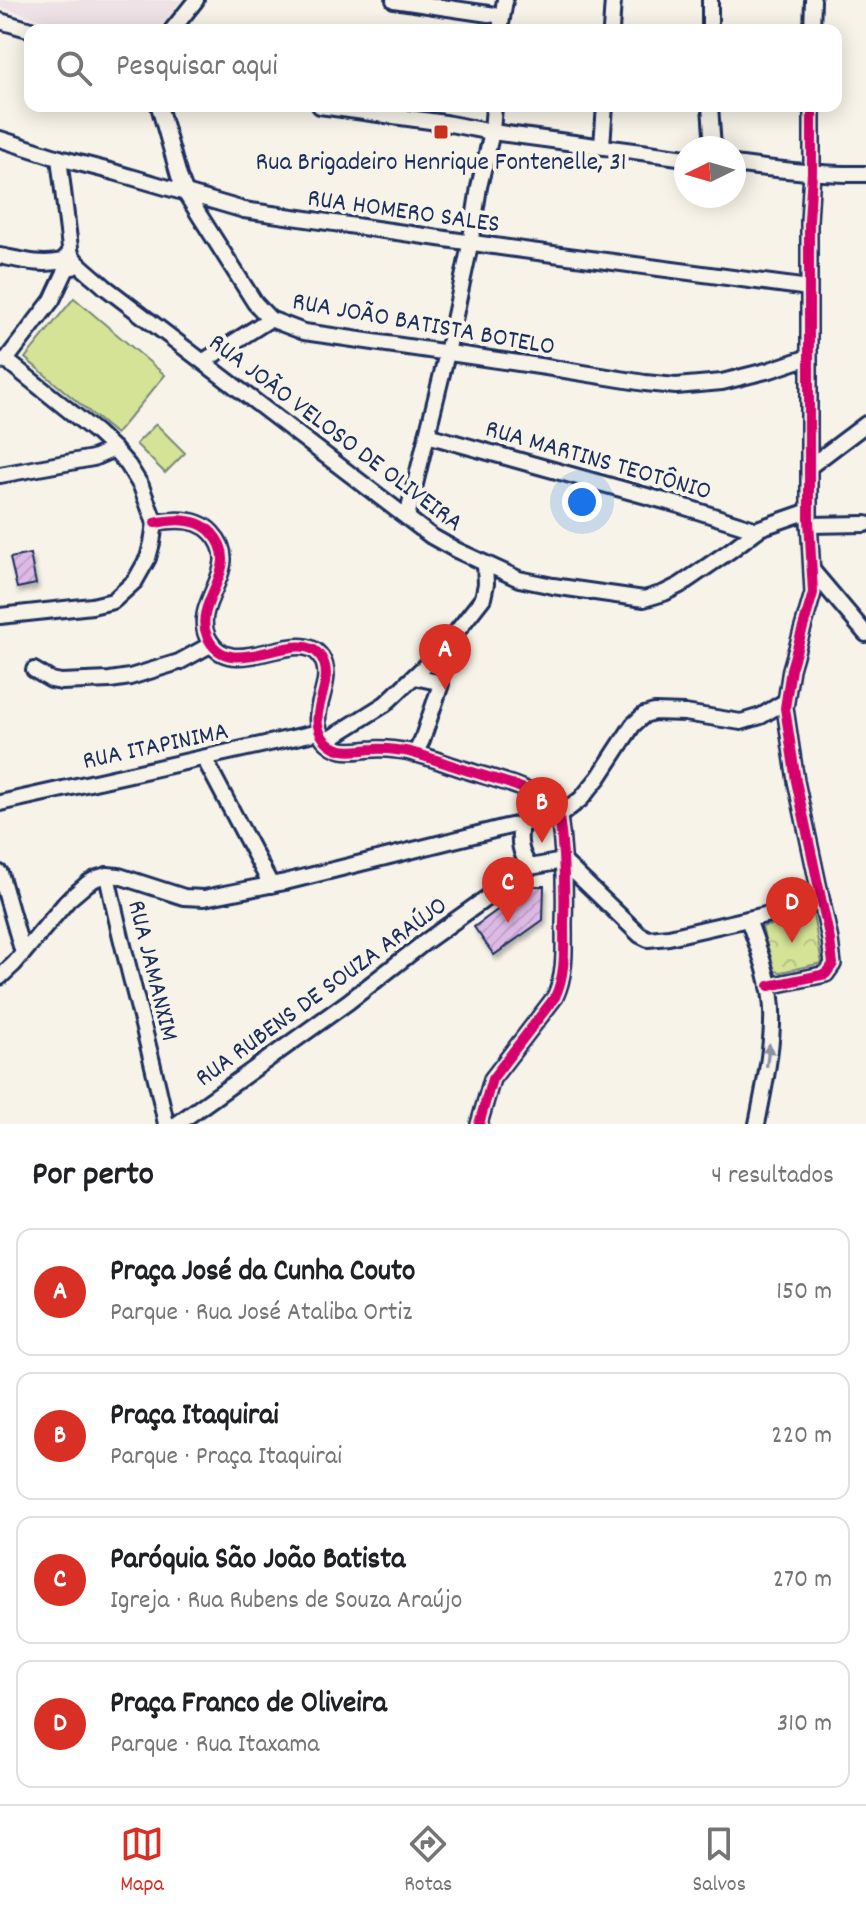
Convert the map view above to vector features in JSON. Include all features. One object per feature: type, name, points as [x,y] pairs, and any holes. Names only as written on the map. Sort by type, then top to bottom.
[{"type":"street","points":[[177,24],[196,0]]},
{"type":"street","points":[[394,0],[501,23],[505,0]]},
{"type":"street","points":[[611,24],[613,0]]},
{"type":"street","points":[[710,0],[710,24]]},
{"type":"street","points":[[812,24],[813,0]]},
{"type":"street","points":[[0,21],[24,28]]},
{"type":"street","name":"RUA JOÃO BATISTA BOTELO","points":[[161,112],[186,194],[255,303],[270,319],[304,332],[676,386],[722,382],[809,357]]},
{"type":"street","points":[[364,112],[674,156]]},
{"type":"street","points":[[407,517],[471,242],[494,112]]},
{"type":"street","points":[[602,145],[605,112]]},
{"type":"street","points":[[710,112],[712,136]]},
{"type":"street","points":[[769,986],[826,974],[831,969],[833,959],[794,768],[785,708],[791,669],[812,600],[809,221],[812,112]]},
{"type":"street","name":"RUA HOMERO SALES","points":[[0,139],[244,210],[809,288]]},
{"type":"street","points":[[0,616],[113,601],[135,581],[148,558],[155,523],[141,486],[114,449],[3,361],[52,300],[69,262],[59,158]]},
{"type":"street","points":[[746,166],[866,174]]},
{"type":"street","points":[[0,256],[38,263],[69,262]]},
{"type":"street","name":"RUA JOÃO VELOSO DE OLIVEIRA","points":[[69,262],[86,269],[105,287],[431,536],[519,579],[644,599],[680,585],[757,530],[809,518],[866,524]]},
{"type":"street","points":[[204,361],[270,319]]},
{"type":"street","points":[[809,467],[866,424]]},
{"type":"street","name":"RUA MARTINS TEOTÔNIO","points":[[427,435],[683,506],[757,530]]},
{"type":"street","points":[[0,475],[93,458],[114,449]]},
{"type":"street","points":[[155,523],[187,520],[206,526],[217,538],[224,563],[204,620],[206,634],[220,652],[234,657],[299,646],[311,647],[320,655],[326,667],[326,680],[318,724],[323,737],[335,749],[345,752],[384,749],[415,754],[520,788],[541,798],[559,816],[563,861],[563,974],[555,997],[492,1079],[479,1124]]},
{"type":"street","points":[[323,737],[385,704],[443,649],[483,598],[486,590],[485,564]]},
{"type":"street","points":[[812,569],[866,634]]},
{"type":"street","points":[[34,670],[61,682],[130,677],[179,662],[212,644]]},
{"type":"street","points":[[414,677],[440,683],[415,754]]},
{"type":"street","points":[[0,977],[68,900],[88,883],[107,875],[184,897],[204,898],[271,885],[559,816],[581,799],[633,725],[644,715],[654,712],[685,713],[741,722],[761,716],[786,701]]},
{"type":"street","name":"RUA ITAPINIMA","points":[[0,803],[204,758],[323,737]]},
{"type":"street","points":[[204,758],[271,885]]},
{"type":"street","points":[[521,824],[521,851],[530,867],[563,861]]},
{"type":"street","points":[[563,861],[644,938],[669,937],[822,902]]},
{"type":"street","name":"RUA RUBENS DE SOUZA ARAÚJO","points":[[177,1124],[530,867]]},
{"type":"street","points":[[0,873],[23,953]]},
{"type":"street","name":"RUA JAMANXIM","points":[[107,875],[166,1124]]},
{"type":"street","points":[[748,919],[773,1008],[757,1124]]},
{"type":"shaded area","points":[[0,0],[182,0],[163,24],[54,24],[0,7]]},
{"type":"green space","points":[[74,298],[165,375],[116,434],[25,358]]},
{"type":"green space","points":[[156,424],[185,453],[165,473],[136,444]]},
{"type":"green space","points":[[813,915],[822,963],[773,971],[762,927]]},
{"type":"building","points":[[30,554],[36,584],[17,588],[10,558]]},
{"type":"building","points":[[530,886],[544,886],[543,920],[494,955],[474,927]]},
{"type":"cycle path","points":[[769,986],[826,974],[833,964],[796,781],[785,708],[791,669],[813,593],[809,520],[812,112]]},
{"type":"cycle path","points":[[155,523],[193,522],[212,533],[221,546],[221,572],[204,623],[207,636],[217,650],[231,656],[247,656],[297,647],[311,648],[321,657],[326,677],[317,719],[324,739],[335,748],[347,751],[386,749],[427,757],[524,789],[548,802],[559,816],[564,883],[561,979],[555,997],[492,1079],[479,1124]]},
{"type":"place","name":"Rua Brigadeiro Henrique Fontenelle, 31","points":[[441,132]]},
{"type":"place","name":"Praça José da Cunha Couto","points":[[445,690]]},
{"type":"place","name":"Praça Itaquirai","points":[[542,843]]},
{"type":"place","name":"Paróquia São João Batista","points":[[508,923]]},
{"type":"place","name":"Praça Franco de Oliveira","points":[[792,943]]}]
